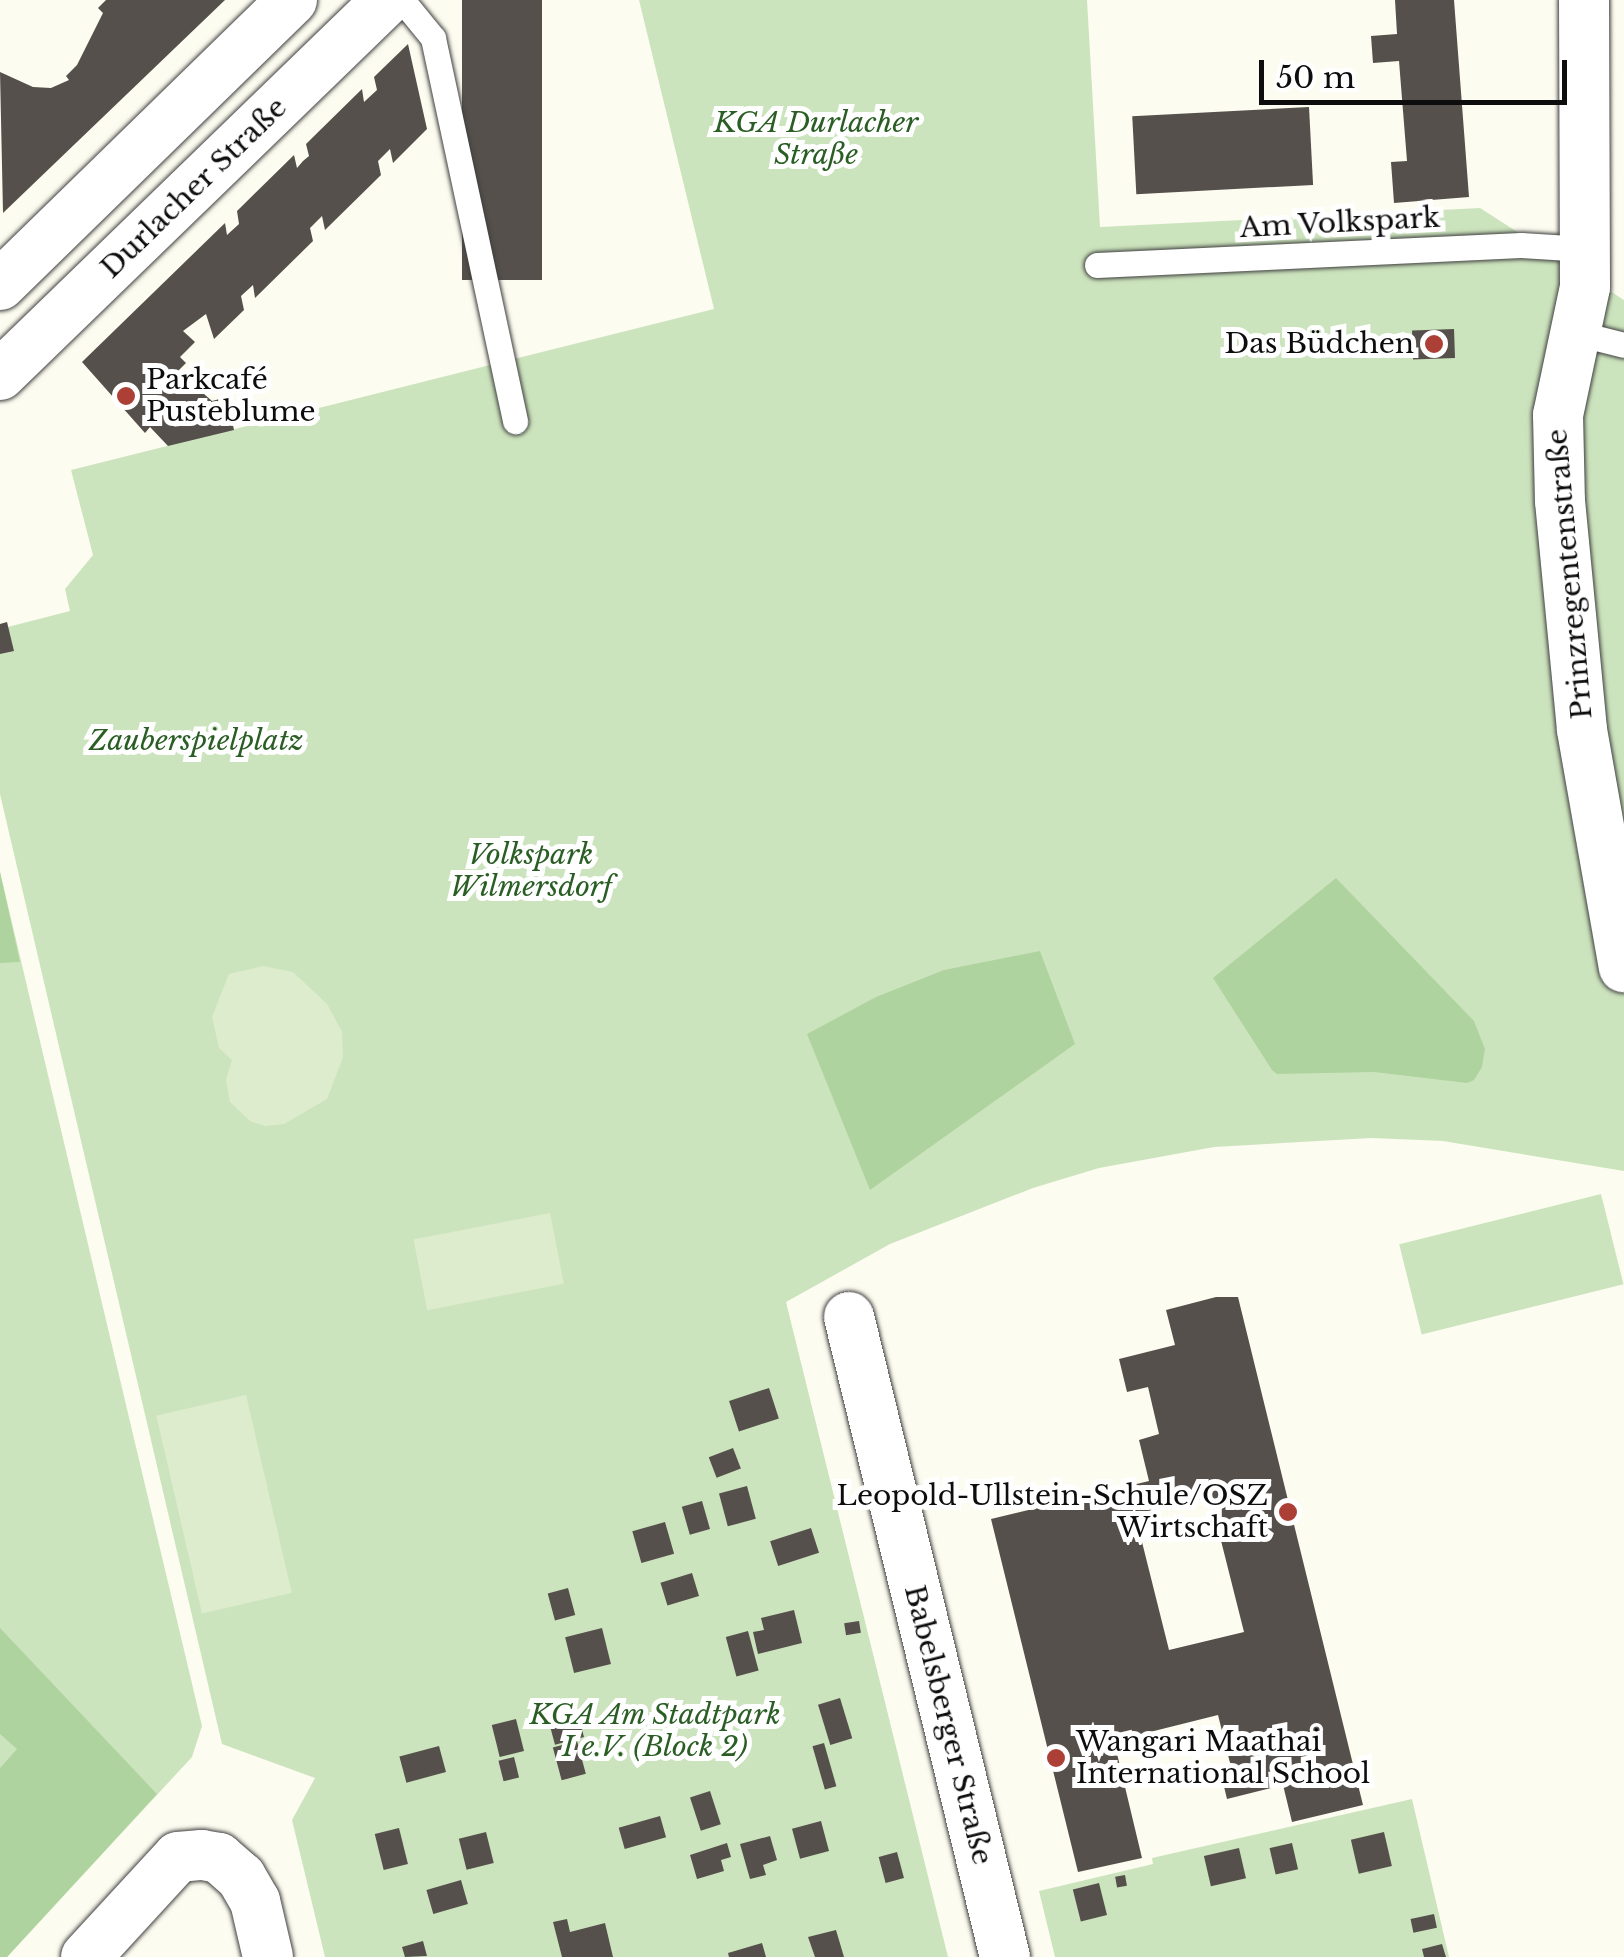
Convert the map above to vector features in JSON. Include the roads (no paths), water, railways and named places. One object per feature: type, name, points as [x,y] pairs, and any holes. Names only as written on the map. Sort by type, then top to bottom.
[{"type":"street","points":[[0,284],[292,0]]},
{"type":"street","name":"Durlacher Straße","points":[[0,375],[387,0]]},
{"type":"street","name":"Prinzregentenstraße","points":[[1584,0],[1586,287],[1558,415],[1566,587],[1590,785],[1624,968]]},
{"type":"street","name":"Babelsberger Straße","points":[[849,1318],[1006,1957]]},
{"type":"street","points":[[86,1957],[178,1858],[219,1858],[240,1877],[255,1900],[268,1957]]},
{"type":"lane","points":[[402,0],[433,38],[515,421]]},
{"type":"lane","name":"Am Volkspark","points":[[1097,266],[1521,244],[1585,249]]},
{"type":"lane","points":[[1576,333],[1624,345]]},
{"type":"place","name":"Das Büdchen","points":[[1434,344]]},
{"type":"place","name":"Parkcafé Pusteblume","points":[[126,396]]},
{"type":"place","name":"Leopold-Ullstein-Schule/OSZ Wirtschaft","points":[[1288,1512]]},
{"type":"place","name":"Wangari Maathai International School","points":[[1056,1758]]},
{"type":"park label","name":"KGA Durlacher Straße","points":[[816,139]]},
{"type":"park label","name":"Zauberspielplatz","points":[[196,741]]},
{"type":"park label","name":"Volkspark Wilmersdorf","points":[[531,871]]},
{"type":"park label","name":"KGA Am Stadtpark I e.V. (Block 2)","points":[[655,1731]]}]
